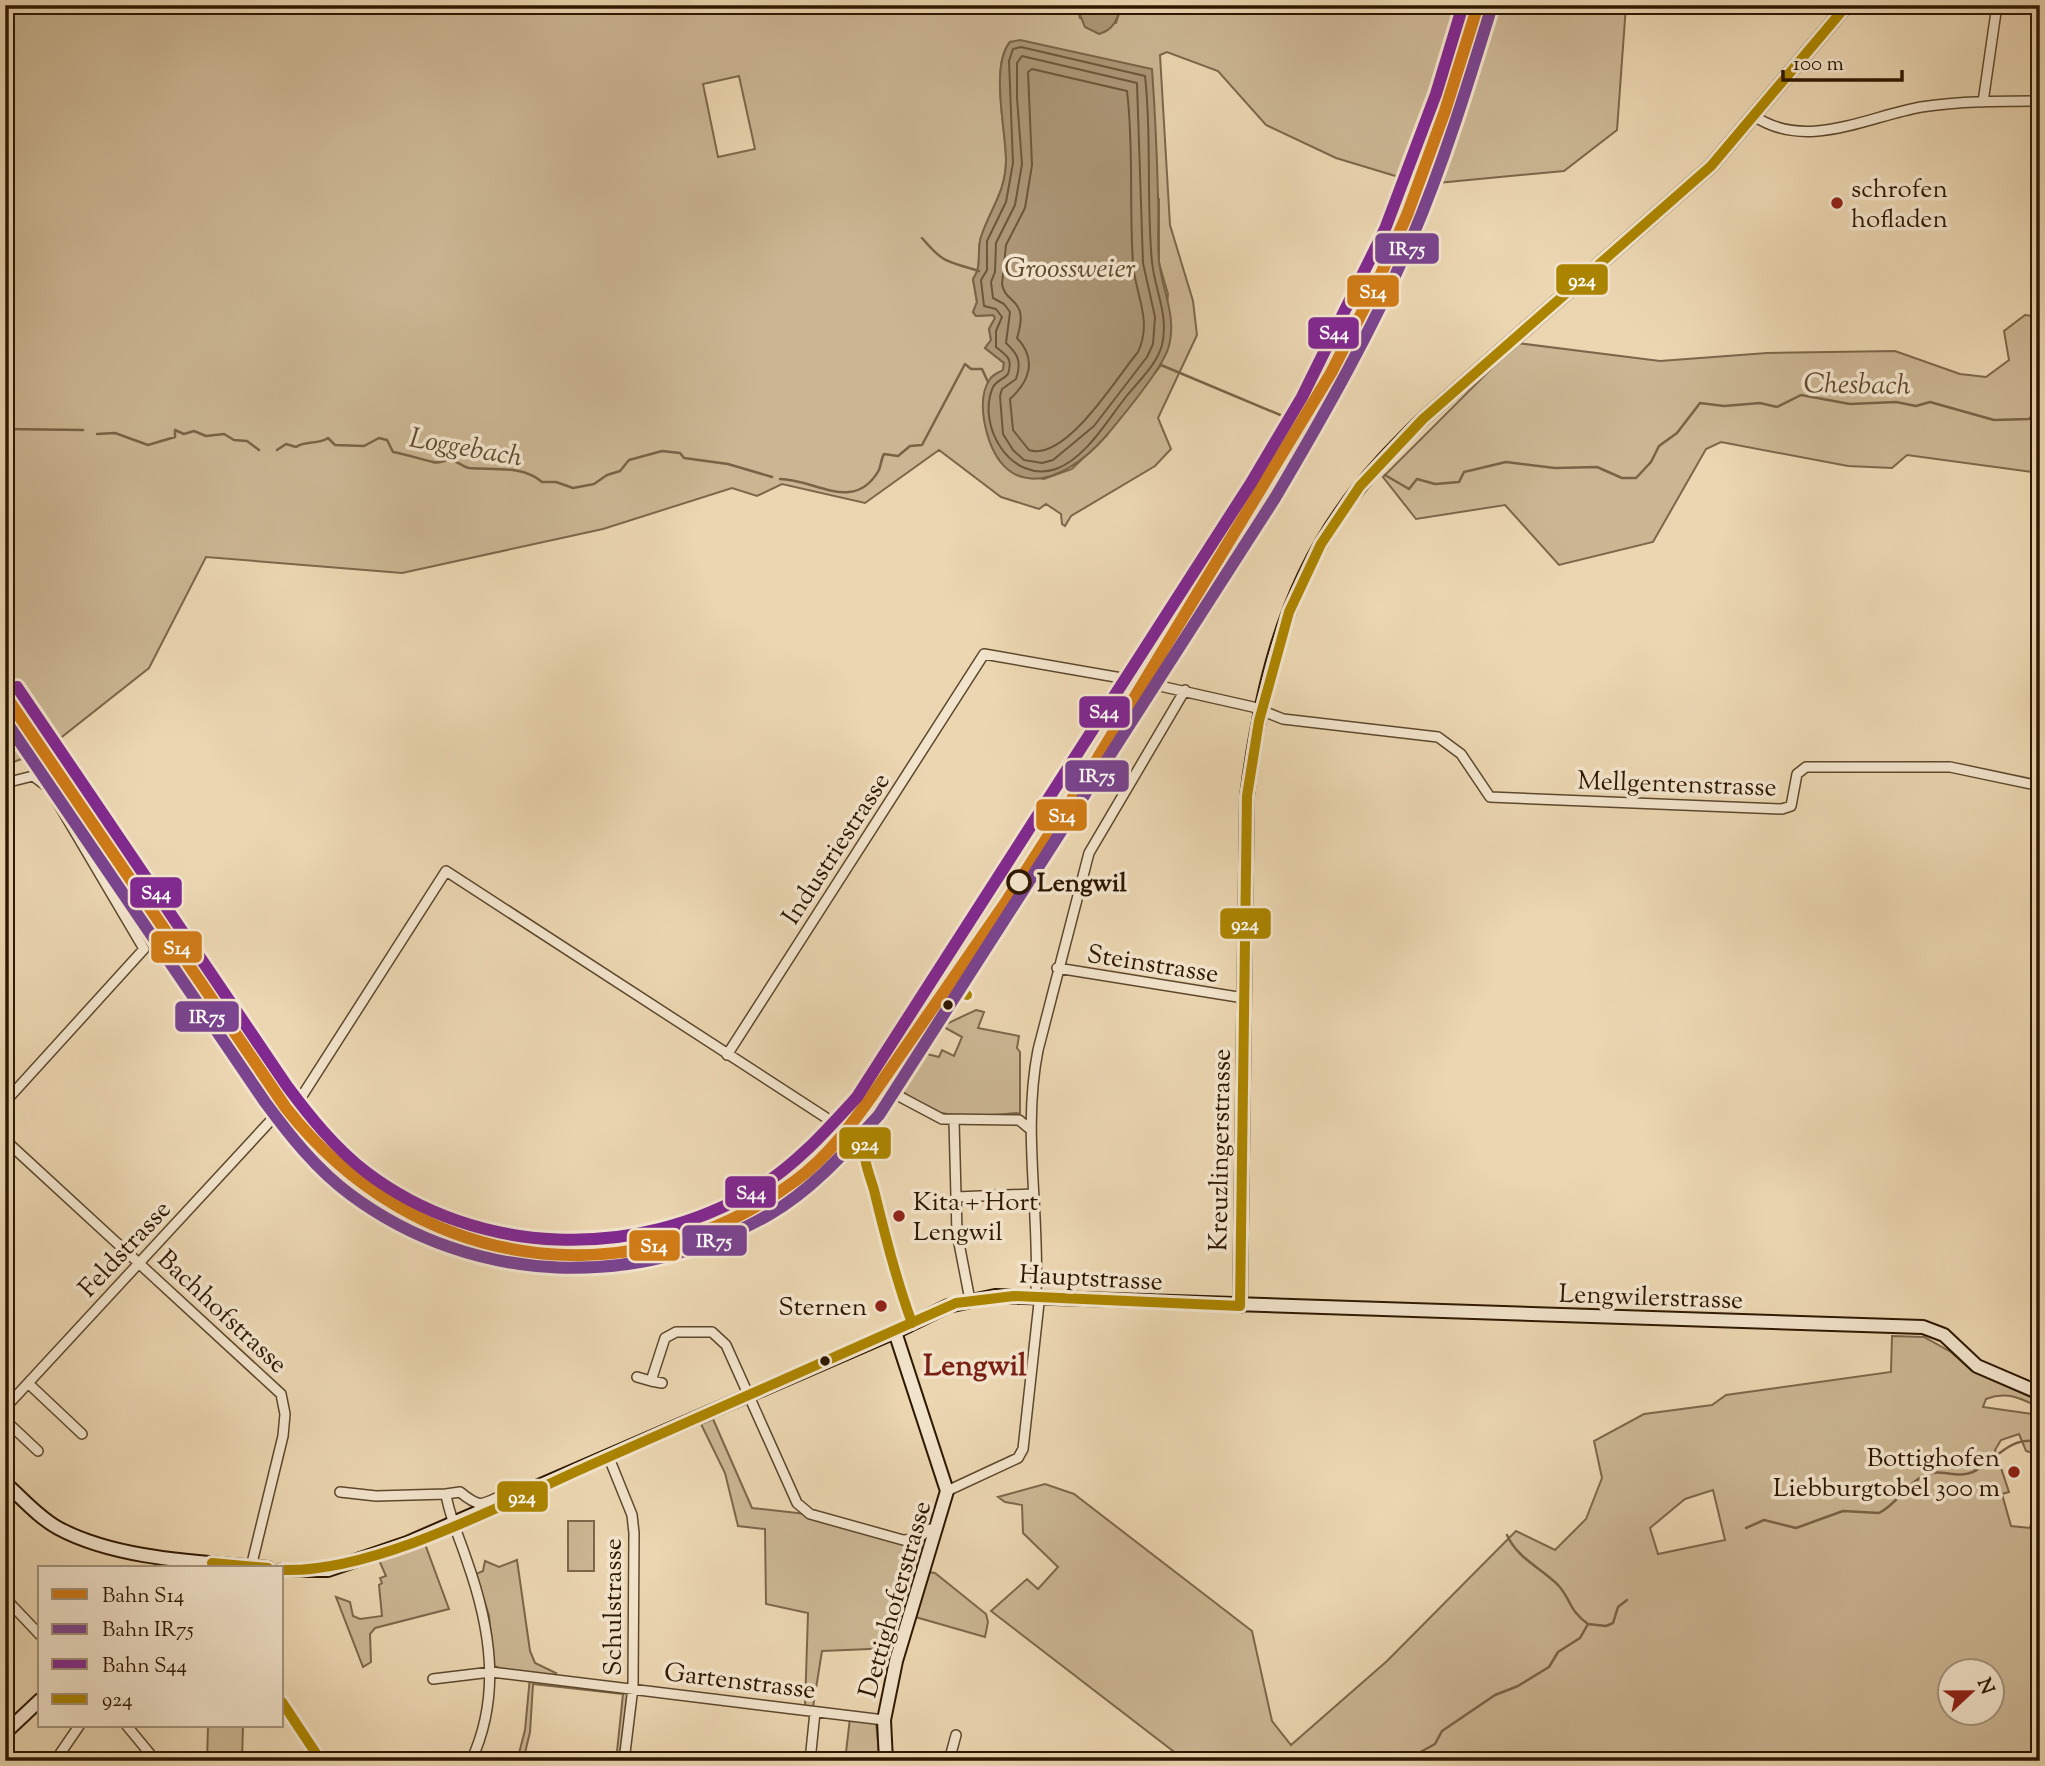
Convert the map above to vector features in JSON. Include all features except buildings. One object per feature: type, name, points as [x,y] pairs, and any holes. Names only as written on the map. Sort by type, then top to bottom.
[{"type":"street","name":"Kreuzlingerstrasse","points":[[1240,1306],[1247,796],[1259,711],[1278,639],[1310,565],[1342,511],[1387,456],[1423,419],[1711,166],[1847,5]]},
{"type":"street","points":[[1983,102],[1997,5]]},
{"type":"street","points":[[1754,116],[1797,132],[1819,133],[1923,107],[2040,101]]},
{"type":"street","name":"Industriestrasse","points":[[727,1055],[984,654],[1133,680]]},
{"type":"street","points":[[1151,684],[1185,690],[1259,711]]},
{"type":"street","name":"Steinstrasse","points":[[947,1491],[1018,1458],[1023,1449],[1037,1298],[1031,1131],[1033,1076],[1057,968],[1093,844],[1185,690]]},
{"type":"street","name":"Mellgentenstrasse","points":[[1259,711],[1283,719],[1438,737],[1461,754],[1490,797],[1782,809],[1791,806],[1795,800],[1797,774],[1806,767],[1950,767],[2040,786]]},
{"type":"street","points":[[5,783],[33,776],[49,788],[144,949],[5,1102]]},
{"type":"street","name":"Feldstrasse","points":[[5,1408],[275,1116],[295,1101],[312,1082],[446,871],[727,1055]]},
{"type":"street","name":"Steinstrasse","points":[[1057,968],[1244,998]]},
{"type":"street","points":[[912,1323],[896,1280],[865,1143],[929,1028]]},
{"type":"street","points":[[727,1055],[865,1143]]},
{"type":"street","points":[[893,1093],[924,1111],[954,1121],[1019,1120],[1031,1131]]},
{"type":"street","points":[[954,1121],[957,1233],[970,1300]]},
{"type":"street","name":"Bachhofstrasse","points":[[5,1140],[282,1394],[285,1414],[283,1436],[251,1566]]},
{"type":"street","points":[[956,1197],[1033,1194]]},
{"type":"street","name":"Hauptstrasse","points":[[284,1570],[313,1571],[342,1566],[455,1525],[895,1332],[939,1310],[970,1300],[1005,1296],[1240,1306]]},
{"type":"street","name":"Lengwilerstrasse","points":[[1240,1306],[1923,1327],[1944,1335],[1977,1366],[2040,1394]]},
{"type":"street","points":[[651,1381],[665,1338],[676,1332],[712,1332],[723,1339],[790,1489],[805,1511],[903,1540],[917,1539],[930,1529],[936,1531]]},
{"type":"street","name":"Dettighoferstrasse","points":[[886,1761],[884,1720],[905,1624],[947,1491],[895,1332]]},
{"type":"street","points":[[637,1377],[662,1383]]},
{"type":"street","points":[[29,1384],[82,1434]]},
{"type":"street","points":[[5,1420],[38,1451]]},
{"type":"street","name":"Schulstrasse","points":[[610,1458],[633,1519],[633,1687],[624,1761]]},
{"type":"street","points":[[5,1483],[46,1520],[74,1535],[110,1547],[177,1563],[212,1566]]},
{"type":"street","points":[[340,1492],[376,1496],[460,1492],[473,1504],[480,1505],[507,1493]]},
{"type":"street","points":[[446,1494],[485,1614],[491,1672],[482,1732],[471,1761]]},
{"type":"street","points":[[6,1602],[38,1633]]},
{"type":"street","name":"Gartenstrasse","points":[[433,1679],[491,1672],[633,1687],[884,1720]]},
{"type":"street","points":[[5,1733],[38,1702]]},
{"type":"street","points":[[284,1705],[321,1761]]},
{"type":"street","points":[[810,1761],[815,1712]]},
{"type":"street","points":[[55,1761],[78,1728]]},
{"type":"street","points":[[129,1728],[156,1761]]},
{"type":"street","points":[[948,1761],[956,1735]]},
{"type":"shaded area","points":[[5,5],[1076,5],[1080,18],[1116,23],[1122,5],[1471,5],[1432,132],[1412,181],[1336,158],[1266,125],[1218,71],[1167,52],[1160,55],[1170,225],[1193,301],[1197,335],[1158,418],[1171,449],[1155,466],[1071,516],[1065,526],[1062,524],[1061,514],[1046,504],[1039,509],[1001,497],[939,450],[865,503],[782,484],[757,496],[732,488],[603,529],[402,573],[206,557],[149,668],[44,751],[5,765]],"holes":[[[1010,42],[1159,199],[1159,263],[1168,294],[1161,365],[1106,436],[1072,469],[1044,479],[1017,475],[987,421],[985,393],[991,381],[1003,370],[1004,363],[985,348],[991,340],[989,329],[995,318],[993,315],[976,316],[973,312],[977,302],[973,279],[978,269],[980,243],[1005,171],[1000,82],[1004,53]],[[739,76],[755,149],[718,157],[703,84]]]},
{"type":"shaded area","points":[[1484,5],[1626,5],[1617,130],[1564,171],[1426,184]]},
{"type":"shaded area","points":[[2025,315],[2040,317],[2040,473],[1907,455],[1892,468],[1848,466],[1721,442],[1706,449],[1653,542],[1559,565],[1505,505],[1416,519],[1383,477],[1517,343],[1660,361],[1767,353],[1895,351],[1960,374],[1986,377],[2009,360],[2004,331]]},
{"type":"shaded area","points":[[976,1010],[984,1012],[978,1028],[1019,1036],[1017,1048],[1020,1052],[1020,1113],[974,1116],[942,1113],[914,1102],[903,1091],[902,1084],[919,1052],[939,1057],[942,1050],[954,1056],[962,1037],[942,1026]]},
{"type":"shaded area","points":[[1892,1336],[1924,1337],[1951,1352],[1972,1371],[2040,1401],[2040,1408],[2020,1399],[2001,1396],[1986,1399],[1983,1407],[2040,1415],[2040,1761],[1186,1761],[991,1611],[1027,1579],[1038,1589],[1058,1567],[1023,1533],[1022,1505],[1005,1502],[998,1497],[1045,1484],[1074,1494],[1252,1631],[1272,1721],[1291,1745],[1387,1661],[1516,1531],[1555,1550],[1586,1519],[1602,1478],[1594,1441],[1644,1414],[1712,1405],[1726,1395],[1891,1372]],"holes":[[[2019,1434],[2026,1451],[2036,1454],[2037,1458],[2038,1493],[2030,1528],[2011,1526],[2002,1494],[2009,1492],[1995,1450],[2001,1440]],[[1713,1490],[1725,1540],[1658,1554],[1650,1528],[1685,1499]]]},
{"type":"shaded area","points":[[713,1419],[752,1508],[806,1514],[901,1542],[929,1536],[893,1648],[822,1651],[813,1707],[805,1707],[808,1613],[766,1604],[765,1529],[738,1526],[725,1473],[701,1424]]},
{"type":"shaded area","points":[[568,1521],[594,1521],[594,1571],[568,1571]]},
{"type":"shaded area","points":[[425,1544],[449,1609],[375,1628],[370,1634],[371,1662],[363,1667],[336,1597],[350,1602],[353,1616],[360,1619],[382,1616],[379,1585],[382,1583],[380,1578],[386,1576],[379,1560]]},
{"type":"shaded area","points":[[517,1560],[530,1651],[535,1663],[556,1673],[554,1675],[507,1671],[494,1666],[489,1616],[476,1574],[483,1571],[485,1561],[499,1567]]},
{"type":"shaded area","points":[[928,1572],[935,1573],[986,1614],[988,1622],[985,1637],[912,1616]]},
{"type":"shaded area","points":[[530,1677],[628,1693],[622,1761],[616,1761],[623,1694],[533,1684],[530,1732],[523,1761],[517,1761],[525,1730]]},
{"type":"shaded area","points":[[850,1718],[876,1723],[880,1761],[845,1761]]},
{"type":"shaded area","points":[[208,1728],[243,1728],[242,1761],[207,1761]]},
{"type":"water","points":[[1076,5],[1122,5],[1112,27],[1099,34],[1085,27]]},
{"type":"water","name":"Groossweier","points":[[1020,40],[1152,69],[1159,261],[1171,326],[1171,338],[1164,359],[1106,436],[1070,467],[1034,479],[1018,475],[1003,465],[992,447],[984,420],[983,399],[987,383],[1003,370],[1004,363],[985,348],[991,340],[989,329],[995,318],[993,315],[976,316],[973,312],[977,302],[973,279],[978,269],[980,243],[1005,171],[1000,99],[1001,66],[1010,42]]},
{"type":"waterway","points":[[922,238],[948,261],[979,271]]},
{"type":"waterway","name":"Loggebach","points":[[780,479],[833,491],[858,490],[869,483],[879,470],[884,454],[898,456],[910,446],[922,445],[965,364],[971,369],[982,369],[988,382]]},
{"type":"waterway","name":"Chesbach","points":[[1161,365],[1285,417]]},
{"type":"waterway","name":"Chesbach","points":[[1385,475],[1409,489],[1417,479],[1435,484],[1459,482],[1464,472],[1506,462],[1555,468],[1597,467],[1622,478],[1636,478],[1651,462],[1659,446],[1677,433],[1700,403],[1724,406],[1760,403],[1777,407],[1801,395],[1850,404],[1896,402],[1916,406],[1930,402],[1994,420],[2029,419],[2040,408]]},
{"type":"waterway","name":"Loggebach","points":[[5,429],[83,430]]},
{"type":"waterway","name":"Loggebach","points":[[97,434],[115,433],[148,445],[175,437],[175,430],[184,434],[194,431],[206,436],[224,434],[234,440],[247,441],[259,450]]},
{"type":"waterway","name":"Loggebach","points":[[277,450],[286,444],[296,447],[328,438],[335,445],[364,446],[379,438],[387,440],[393,452],[435,462],[452,460],[469,468],[517,471],[542,482],[556,482],[573,488],[594,484],[607,475],[620,471],[629,460],[662,451],[680,453],[684,458],[728,464],[772,477]]},
{"type":"waterway","points":[[1746,1528],[1764,1520],[1796,1528],[1843,1511],[1879,1513],[1891,1505],[1912,1483],[1925,1475],[1967,1474],[2019,1442],[2040,1442]]},
{"type":"waterway","points":[[1507,1535],[1523,1557],[1558,1585],[1577,1614],[1588,1624]]},
{"type":"waterway","points":[[1404,1761],[1435,1744],[1442,1731],[1495,1695],[1518,1686],[1549,1667],[1558,1652],[1580,1638],[1588,1624],[1606,1626],[1613,1623],[1618,1607],[1627,1600]]},
{"type":"railway","points":[[862,1082],[1107,706]]},
{"type":"railway","points":[[908,1035],[927,997]]},
{"type":"rail line","name":"S44","points":[[17,687],[287,1086],[324,1132],[366,1172],[410,1200],[457,1221],[507,1234],[558,1240],[609,1238],[659,1229],[708,1213],[770,1181],[834,1123],[857,1097],[1251,483],[1302,397],[1385,229],[1436,94],[1463,5]]},
{"type":"rail line","name":"S14","points":[[5,695],[286,1108],[337,1163],[396,1205],[459,1235],[526,1251],[594,1255],[663,1244],[730,1220],[807,1172],[849,1127],[1006,902],[1090,771],[1331,373],[1377,283],[1407,215],[1445,111],[1478,5]]},
{"type":"rail line","name":"IR75","points":[[5,720],[265,1102],[305,1152],[351,1195],[399,1225],[450,1247],[503,1261],[558,1268],[612,1266],[667,1256],[719,1239],[770,1214],[801,1193],[828,1169],[879,1115],[1275,498],[1347,371],[1411,240],[1444,155],[1491,9]]},
{"type":"transit line","name":"924","points":[[1240,1306],[1247,796],[1259,721],[1289,612],[1321,544],[1360,486],[1423,419],[1711,166],[1847,5]]},
{"type":"transit line","name":"924","points":[[912,1323],[867,1167],[865,1143],[891,1086],[921,1040],[962,992],[967,995]]},
{"type":"transit line","name":"924","points":[[284,1570],[318,1568],[356,1561],[437,1534],[956,1303],[1014,1296],[1240,1306]]},
{"type":"transit line","name":"924","points":[[212,1563],[246,1566]]},
{"type":"transit line","name":"924","points":[[284,1705],[321,1761]]},
{"type":"place","name":"schrofen hofladen","points":[[1837,203]]},
{"type":"place","name":"Lengwil","points":[[1019,882]]},
{"type":"place","name":"Kita + Hort Lengwil","points":[[899,1216]]},
{"type":"place","name":"Sternen","points":[[881,1306]]},
{"type":"place","name":"Bottighofen Liebburgtobel 300 m","points":[[2014,1472]]},
{"type":"district","name":"Lengwil","points":[[975,1365]]}]
